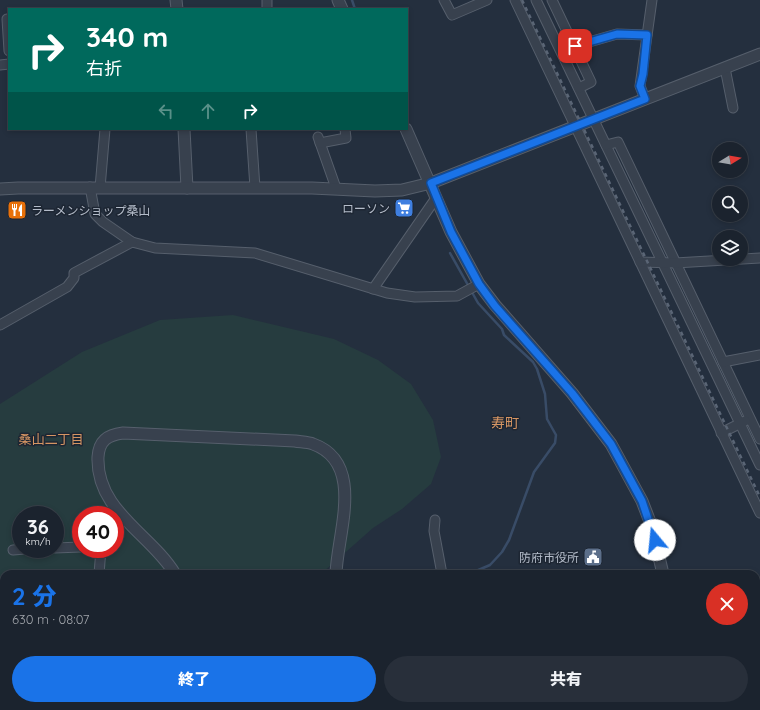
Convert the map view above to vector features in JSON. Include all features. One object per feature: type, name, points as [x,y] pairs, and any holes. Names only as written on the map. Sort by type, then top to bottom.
[{"type":"street","points":[[444,0],[452,15],[487,0]]},
{"type":"street","points":[[515,0],[760,513]]},
{"type":"street","points":[[536,0],[760,465]]},
{"type":"street","points":[[552,0],[591,82],[579,88]]},
{"type":"street","points":[[645,99],[640,86],[643,74],[652,0]]},
{"type":"street","points":[[5,19],[8,43]]},
{"type":"street","points":[[575,46],[617,34],[647,35]]},
{"type":"street","points":[[0,189],[95,187],[336,188],[375,191],[402,190],[431,183],[760,54]]},
{"type":"street","points":[[724,68],[732,108]]},
{"type":"street","points":[[105,130],[95,187],[95,214],[103,222],[132,242],[155,248],[255,253],[387,293],[416,296],[457,296],[479,284]]},
{"type":"street","points":[[184,130],[187,188]]},
{"type":"street","points":[[250,130],[255,188]]},
{"type":"street","points":[[336,188],[319,140],[346,138],[345,130]]},
{"type":"street","points":[[406,130],[431,183],[436,198],[479,284],[495,306],[577,398],[611,444],[642,501],[650,521],[662,570]]},
{"type":"street","points":[[606,145],[618,142],[760,439]]},
{"type":"street","points":[[373,289],[436,198]]},
{"type":"street","points":[[0,325],[67,287],[74,273],[132,242]]},
{"type":"street","points":[[640,262],[675,263],[760,258]]},
{"type":"street","points":[[723,362],[760,355]]},
{"type":"street","points":[[721,433],[750,418]]},
{"type":"street","points":[[172,570],[119,512],[105,491],[99,475],[98,450],[103,440],[111,435],[123,433],[295,441],[313,444],[324,450],[332,456],[340,468],[344,481],[345,497],[336,570]]},
{"type":"street","points":[[435,520],[434,530],[441,570]]},
{"type":"street","points":[[99,570],[100,558]]},
{"type":"green space","points":[[233,315],[334,339],[378,360],[411,384],[433,420],[441,457],[431,484],[402,509],[373,528],[326,570],[0,570],[0,404],[82,352],[160,320]]},
{"type":"waterway","points":[[352,0],[355,8]]},
{"type":"waterway","points":[[450,253],[478,303],[502,329],[504,335],[533,362],[537,369],[545,394],[547,419],[556,435],[555,443],[534,472],[509,540],[502,552],[490,565],[478,570]]},
{"type":"railway","points":[[522,0],[760,497]]},
{"type":"place","name":"ローソン","points":[[404,208]]},
{"type":"place","name":"ラーメンショップ桑山","points":[[17,210]]},
{"type":"place","name":"防府市役所","points":[[593,557]]},
{"type":"district","name":"寿町","points":[[505,423]]},
{"type":"district","name":"桑山二丁目","points":[[51,439]]},
{"type":"route","points":[[575,46],[617,34],[647,35],[643,74],[640,86],[645,99],[431,183],[451,232],[479,284],[495,306],[591,415],[611,444],[642,501],[652,527],[655,540]]}]
